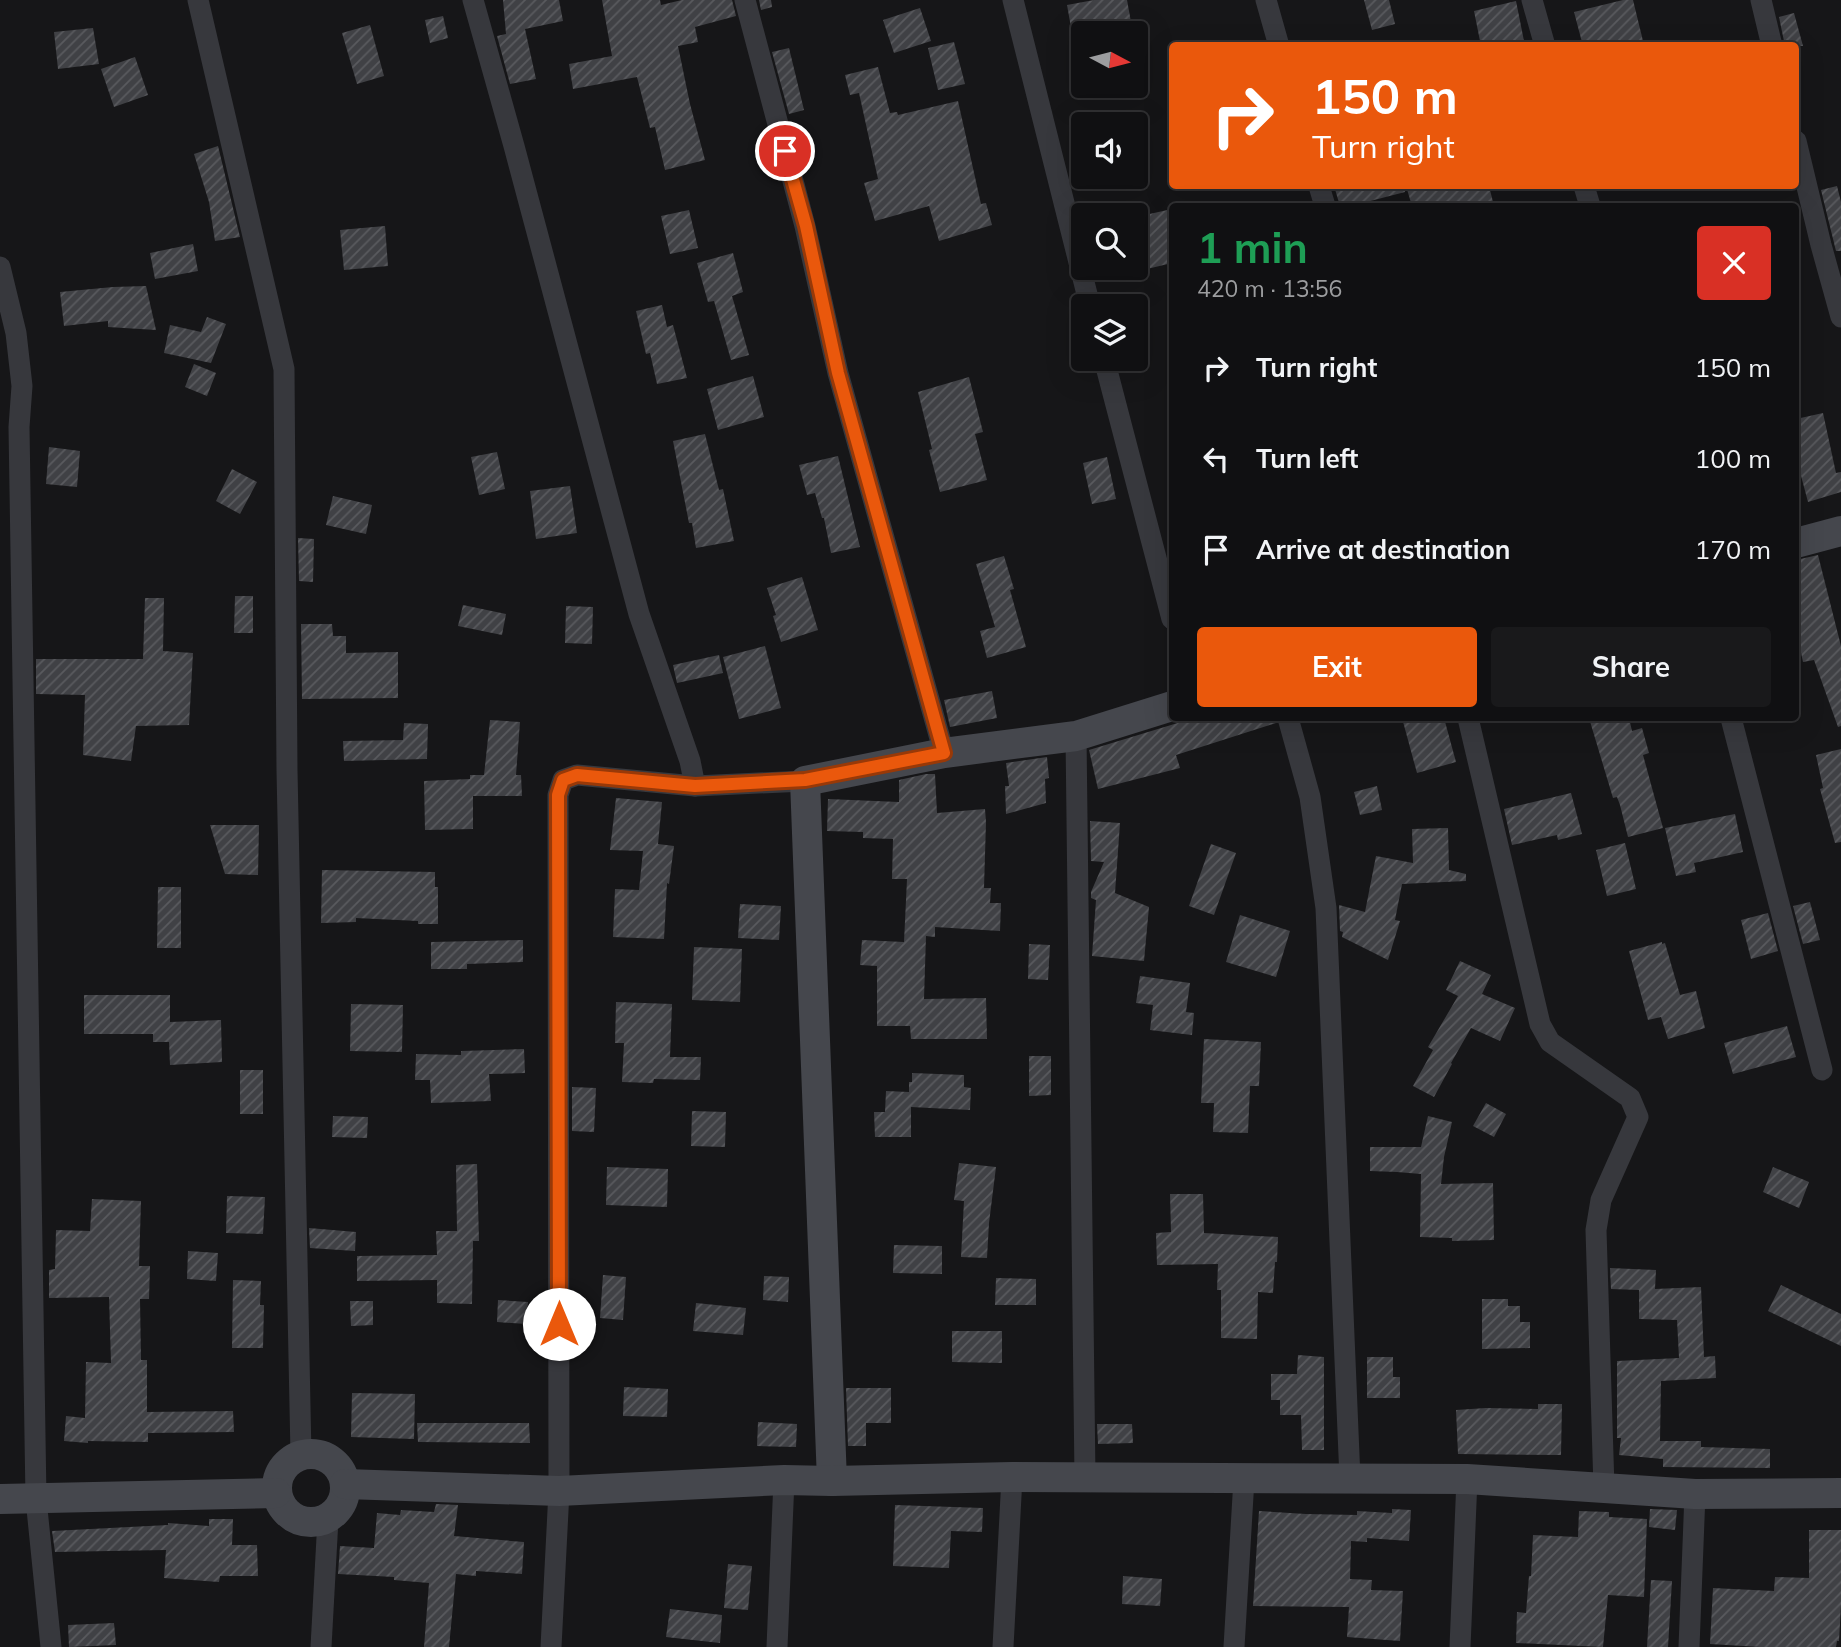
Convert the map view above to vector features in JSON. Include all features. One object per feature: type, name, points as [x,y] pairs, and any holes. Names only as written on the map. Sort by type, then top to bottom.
[{"type":"main road","points":[[1799,542],[1841,531]]},
{"type":"main road","points":[[832,1481],[805,780],[944,753],[1076,736],[1169,707]]},
{"type":"main road","points":[[301,1455],[325,1456],[342,1472],[345,1484],[344,1498],[338,1510],[328,1519],[315,1523],[302,1522],[290,1516],[281,1506],[276,1493],[277,1480],[282,1469],[290,1460],[301,1455]]},
{"type":"main road","points":[[345,1484],[559,1491],[784,1480],[1012,1477],[1467,1479],[1695,1494],[1841,1493]]},
{"type":"main road","points":[[0,1499],[276,1493]]},
{"type":"street","points":[[198,0],[284,369],[287,784],[301,1455]]},
{"type":"street","points":[[473,0],[639,614],[690,761],[695,786]]},
{"type":"street","points":[[745,0],[806,226],[838,373],[944,753]]},
{"type":"street","points":[[1013,0],[1087,294]]},
{"type":"street","points":[[1266,0],[1278,42]]},
{"type":"street","points":[[1532,0],[1544,42]]},
{"type":"street","points":[[1761,0],[1771,42]]},
{"type":"street","points":[[1799,153],[1841,317]]},
{"type":"street","points":[[0,267],[16,333],[22,386],[19,427],[36,1499],[51,1647]]},
{"type":"street","points":[[1107,371],[1169,608]]},
{"type":"street","points":[[1289,721],[1310,797],[1326,908],[1350,1479]]},
{"type":"street","points":[[1469,721],[1540,1024],[1550,1042],[1630,1098],[1638,1117],[1601,1200],[1596,1230],[1605,1488]]},
{"type":"street","points":[[1732,721],[1822,1070]]},
{"type":"street","points":[[1076,736],[1085,1478]]},
{"type":"street","points":[[551,1647],[559,1491],[558,795],[563,780],[577,775],[695,786],[805,780]]},
{"type":"street","points":[[1003,1647],[1012,1477]]},
{"type":"street","points":[[1234,1647],[1244,1479]]},
{"type":"street","points":[[1460,1647],[1467,1479]]},
{"type":"street","points":[[777,1647],[784,1480]]},
{"type":"street","points":[[1689,1647],[1695,1494]]},
{"type":"street","points":[[321,1647],[328,1519]]},
{"type":"building","points":[[503,0],[559,0],[563,21],[525,29],[536,79],[510,84],[497,36],[506,34]]},
{"type":"building","points":[[602,0],[660,0],[661,5],[682,0],[732,0],[736,16],[695,27],[698,42],[678,46],[705,160],[665,170],[655,127],[650,128],[637,77],[573,89],[569,64],[612,56]]},
{"type":"building","points":[[759,0],[771,0],[772,7],[761,10]]},
{"type":"building","points":[[1094,0],[1127,0],[1131,21],[1071,21],[1071,27],[1067,5]]},
{"type":"building","points":[[1364,0],[1389,0],[1395,24],[1372,30]]},
{"type":"building","points":[[1633,0],[1643,41],[1582,42],[1574,12]]},
{"type":"building","points":[[1516,1],[1524,42],[1480,42],[1474,11]]},
{"type":"building","points":[[920,8],[931,41],[894,53],[883,20]]},
{"type":"building","points":[[1794,13],[1803,46],[1799,46],[1799,42],[1784,42],[1779,17]]},
{"type":"building","points":[[443,16],[448,38],[430,43],[425,20]]},
{"type":"building","points":[[370,25],[384,76],[357,84],[342,33]]},
{"type":"building","points":[[93,28],[99,64],[58,69],[54,32]]},
{"type":"building","points":[[954,42],[965,84],[938,90],[928,48]]},
{"type":"building","points":[[789,48],[804,110],[789,114],[772,52]]},
{"type":"building","points":[[135,57],[148,95],[114,107],[101,69]]},
{"type":"building","points":[[878,67],[890,113],[897,112],[898,115],[958,101],[981,204],[986,203],[992,225],[939,241],[929,206],[875,221],[864,183],[878,179],[859,93],[850,95],[845,75]]},
{"type":"building","points":[[218,146],[240,237],[215,241],[209,202],[194,154]]},
{"type":"building","points":[[1837,186],[1841,202],[1841,251],[1836,251],[1821,190]]},
{"type":"building","points":[[1335,189],[1404,189],[1405,192],[1363,203],[1339,203]]},
{"type":"building","points":[[1407,189],[1490,189],[1493,203],[1411,203]]},
{"type":"building","points":[[689,210],[698,248],[670,254],[661,216]]},
{"type":"building","points":[[1169,210],[1169,264],[1148,269],[1148,214]]},
{"type":"building","points":[[385,226],[388,266],[344,270],[340,230]]},
{"type":"building","points":[[193,244],[198,271],[155,279],[150,253]]},
{"type":"building","points":[[733,253],[743,292],[732,296],[749,355],[731,360],[714,301],[708,302],[697,263]]},
{"type":"building","points":[[146,286],[156,330],[108,327],[108,321],[64,326],[60,292]]},
{"type":"building","points":[[662,305],[667,327],[673,325],[687,378],[657,384],[650,353],[646,354],[636,311]]},
{"type":"building","points":[[207,317],[226,324],[211,363],[164,353],[170,325],[201,332]]},
{"type":"building","points":[[194,364],[216,373],[207,396],[185,387]]},
{"type":"building","points":[[753,376],[764,417],[718,430],[707,389]]},
{"type":"building","points":[[969,377],[983,432],[975,434],[987,480],[940,492],[918,392]]},
{"type":"building","points":[[1823,413],[1836,473],[1841,472],[1841,492],[1808,502],[1799,468],[1799,418]]},
{"type":"building","points":[[705,434],[719,490],[723,489],[734,541],[696,548],[673,441]]},
{"type":"building","points":[[49,447],[80,451],[77,487],[46,484]]},
{"type":"building","points":[[497,452],[505,489],[479,495],[471,457]]},
{"type":"building","points":[[838,456],[860,547],[831,553],[824,518],[815,493],[807,495],[799,465]]},
{"type":"building","points":[[1107,457],[1116,499],[1092,504],[1083,463]]},
{"type":"building","points":[[232,469],[257,482],[240,514],[216,501]]},
{"type":"building","points":[[570,486],[577,533],[536,539],[530,491]]},
{"type":"building","points":[[333,496],[372,505],[366,534],[326,525]]},
{"type":"building","points":[[298,538],[314,539],[313,582],[299,581]]},
{"type":"building","points":[[1818,555],[1841,646],[1841,726],[1838,727],[1814,660],[1803,662],[1799,643],[1799,559]]},
{"type":"building","points":[[1004,556],[1014,589],[1010,590],[1026,647],[987,658],[980,631],[995,627],[976,564]]},
{"type":"building","points":[[802,577],[818,630],[781,642],[767,588]]},
{"type":"building","points":[[235,596],[253,596],[253,633],[234,633]]},
{"type":"building","points":[[145,598],[164,598],[163,651],[193,653],[189,725],[136,726],[131,761],[83,755],[85,695],[36,694],[36,659],[143,659]]},
{"type":"building","points":[[463,605],[506,614],[502,635],[458,626]]},
{"type":"building","points":[[566,606],[593,607],[592,644],[565,643]]},
{"type":"building","points":[[301,624],[332,624],[333,636],[346,636],[346,653],[398,652],[398,698],[302,699]]},
{"type":"building","points":[[765,646],[781,708],[739,719],[723,657]]},
{"type":"building","points":[[719,655],[723,673],[677,683],[673,665]]},
{"type":"building","points":[[992,691],[997,718],[950,727],[944,700]]},
{"type":"building","points":[[490,720],[520,722],[516,775],[521,775],[522,796],[473,796],[473,829],[425,830],[424,781],[470,779],[470,775],[484,775]]},
{"type":"building","points":[[1184,721],[1276,723],[1176,755],[1180,768],[1098,789],[1089,750]]},
{"type":"building","points":[[1403,721],[1445,721],[1456,762],[1417,773]]},
{"type":"building","points":[[1590,721],[1630,721],[1632,731],[1642,728],[1649,753],[1643,755],[1663,828],[1628,837],[1617,797],[1613,798]]},
{"type":"building","points":[[404,723],[428,724],[427,759],[344,761],[343,741],[403,740]]},
{"type":"building","points":[[1841,749],[1841,842],[1835,843],[1820,789],[1823,788],[1816,755]]},
{"type":"building","points":[[1047,757],[1049,778],[1045,779],[1046,803],[1006,814],[1005,786],[1009,786],[1006,763]]},
{"type":"building","points":[[935,774],[937,813],[985,809],[984,888],[991,888],[990,903],[1001,903],[1000,931],[935,927],[935,937],[926,936],[924,999],[986,998],[987,1039],[911,1039],[910,1026],[877,1026],[877,966],[860,965],[862,940],[904,942],[907,879],[892,879],[893,839],[863,838],[863,832],[827,831],[828,799],[899,802],[899,780]]},
{"type":"building","points":[[1377,786],[1382,810],[1360,815],[1354,792]]},
{"type":"building","points":[[1571,793],[1582,834],[1558,840],[1557,835],[1512,845],[1504,809]]},
{"type":"building","points":[[616,798],[662,802],[658,844],[674,846],[669,884],[667,883],[664,939],[613,937],[615,889],[639,890],[643,851],[610,850]]},
{"type":"building","points":[[1735,814],[1743,852],[1694,863],[1696,872],[1676,876],[1665,828]]},
{"type":"building","points":[[1090,821],[1120,823],[1115,893],[1149,907],[1144,961],[1092,956],[1096,900],[1091,898],[1091,892],[1104,862],[1091,861]]},
{"type":"building","points":[[210,825],[259,825],[258,875],[225,874]]},
{"type":"building","points":[[1448,828],[1449,870],[1466,874],[1466,881],[1402,884],[1395,920],[1400,921],[1388,960],[1342,937],[1339,905],[1365,912],[1376,856],[1413,863],[1412,829]]},
{"type":"building","points":[[1625,843],[1636,889],[1607,896],[1596,850]]},
{"type":"building","points":[[1211,844],[1236,853],[1214,915],[1189,906]]},
{"type":"building","points":[[322,870],[435,872],[435,887],[438,887],[438,924],[356,918],[356,922],[321,923]]},
{"type":"building","points":[[158,887],[181,887],[181,948],[157,948]]},
{"type":"building","points":[[1810,902],[1820,940],[1803,944],[1793,906]]},
{"type":"building","points":[[740,904],[781,906],[779,940],[738,938]]},
{"type":"building","points":[[1768,913],[1778,951],[1751,959],[1741,920]]},
{"type":"building","points":[[1240,915],[1290,931],[1276,977],[1226,962]]},
{"type":"building","points":[[523,940],[523,962],[467,964],[467,969],[431,969],[431,942]]},
{"type":"building","points":[[1665,943],[1680,995],[1696,991],[1705,1028],[1668,1039],[1661,1017],[1648,1020],[1629,951]]},
{"type":"building","points":[[1029,944],[1050,945],[1048,980],[1028,979]]},
{"type":"building","points":[[694,947],[742,949],[740,1002],[692,1000]]},
{"type":"building","points":[[1460,961],[1491,975],[1482,994],[1515,1008],[1500,1041],[1471,1028],[1434,1097],[1413,1086],[1433,1050],[1428,1047],[1458,996],[1446,990]]},
{"type":"building","points":[[1140,976],[1190,983],[1186,1012],[1194,1013],[1192,1035],[1150,1030],[1153,1005],[1136,1003]]},
{"type":"building","points":[[84,995],[170,995],[170,1022],[221,1020],[222,1062],[170,1065],[169,1042],[153,1042],[153,1034],[84,1034]]},
{"type":"building","points":[[616,1002],[672,1004],[670,1057],[701,1057],[700,1080],[654,1079],[653,1083],[622,1082],[624,1043],[615,1043]]},
{"type":"building","points":[[351,1004],[403,1005],[402,1052],[350,1051]]},
{"type":"building","points":[[1787,1026],[1796,1057],[1733,1074],[1724,1043]]},
{"type":"building","points":[[1204,1039],[1261,1042],[1259,1086],[1250,1086],[1248,1133],[1213,1132],[1214,1103],[1201,1103]]},
{"type":"building","points":[[524,1049],[525,1073],[489,1074],[491,1101],[431,1103],[430,1080],[415,1080],[416,1054],[461,1055],[461,1051]]},
{"type":"building","points":[[1029,1056],[1051,1056],[1051,1095],[1029,1096]]},
{"type":"building","points":[[240,1070],[263,1070],[263,1114],[240,1114]]},
{"type":"building","points":[[912,1073],[964,1075],[964,1087],[971,1088],[970,1110],[911,1107],[911,1137],[875,1137],[874,1112],[885,1112],[886,1091],[909,1092]]},
{"type":"building","points":[[572,1087],[596,1088],[594,1132],[572,1131]]},
{"type":"building","points":[[1486,1103],[1506,1114],[1494,1137],[1473,1126]]},
{"type":"building","points":[[692,1111],[726,1112],[725,1147],[691,1146]]},
{"type":"building","points":[[333,1116],[368,1117],[367,1138],[332,1137]]},
{"type":"building","points":[[1428,1116],[1452,1122],[1441,1184],[1493,1183],[1494,1240],[1452,1241],[1452,1238],[1420,1237],[1421,1174],[1370,1171],[1370,1147],[1421,1147]]},
{"type":"building","points":[[959,1163],[996,1167],[987,1258],[961,1257],[964,1201],[954,1200]]},
{"type":"building","points":[[477,1164],[479,1241],[473,1241],[472,1304],[437,1303],[437,1280],[357,1281],[357,1256],[437,1255],[436,1231],[457,1231],[456,1165]]},
{"type":"building","points":[[607,1167],[668,1169],[667,1207],[606,1205]]},
{"type":"building","points":[[1773,1167],[1809,1182],[1799,1208],[1763,1192]]},
{"type":"building","points":[[1170,1194],[1203,1194],[1204,1233],[1278,1237],[1273,1293],[1258,1292],[1257,1339],[1221,1338],[1218,1264],[1157,1265],[1156,1233],[1171,1232]]},
{"type":"building","points":[[227,1196],[265,1197],[263,1234],[226,1233]]},
{"type":"building","points":[[92,1199],[141,1201],[139,1266],[150,1266],[149,1299],[140,1299],[141,1360],[147,1360],[147,1412],[233,1411],[234,1432],[148,1433],[148,1442],[64,1441],[66,1416],[85,1418],[86,1362],[111,1363],[109,1297],[49,1298],[49,1270],[55,1269],[56,1230],[90,1231]]},
{"type":"building","points":[[309,1228],[356,1232],[355,1251],[310,1248]]},
{"type":"building","points":[[894,1245],[942,1246],[942,1274],[893,1273]]},
{"type":"building","points":[[188,1251],[218,1253],[216,1281],[187,1279]]},
{"type":"building","points":[[1610,1268],[1656,1270],[1655,1289],[1701,1287],[1704,1357],[1715,1356],[1716,1378],[1661,1381],[1660,1441],[1701,1441],[1701,1447],[1770,1449],[1770,1468],[1663,1467],[1663,1459],[1619,1455],[1621,1438],[1617,1438],[1617,1361],[1679,1358],[1677,1320],[1639,1319],[1639,1290],[1611,1289]]},
{"type":"building","points":[[603,1275],[626,1277],[623,1320],[600,1318]]},
{"type":"building","points":[[764,1276],[789,1277],[788,1302],[763,1300]]},
{"type":"building","points":[[996,1278],[1036,1279],[1036,1305],[995,1305]]},
{"type":"building","points":[[233,1280],[261,1281],[260,1305],[264,1305],[263,1348],[232,1348]]},
{"type":"building","points":[[1781,1285],[1841,1314],[1841,1346],[1768,1311]]},
{"type":"building","points":[[1482,1299],[1508,1299],[1508,1306],[1520,1306],[1520,1322],[1530,1322],[1530,1348],[1482,1349]]},
{"type":"building","points":[[498,1300],[528,1302],[526,1324],[497,1322]]},
{"type":"building","points":[[350,1301],[373,1301],[373,1325],[351,1326]]},
{"type":"building","points":[[696,1303],[746,1308],[743,1335],[693,1331]]},
{"type":"building","points":[[952,1331],[1002,1331],[1002,1363],[952,1362]]},
{"type":"building","points":[[1298,1355],[1324,1357],[1324,1450],[1302,1450],[1301,1415],[1280,1415],[1280,1400],[1271,1400],[1271,1374],[1297,1374]]},
{"type":"building","points":[[1367,1357],[1393,1357],[1393,1377],[1400,1377],[1400,1398],[1367,1398]]},
{"type":"building","points":[[624,1387],[668,1389],[667,1417],[623,1416]]},
{"type":"building","points":[[846,1388],[891,1388],[891,1423],[866,1423],[866,1446],[848,1446]]},
{"type":"building","points":[[352,1393],[415,1394],[414,1439],[351,1437]]},
{"type":"building","points":[[1538,1404],[1562,1404],[1561,1455],[1458,1454],[1456,1410],[1538,1409]]},
{"type":"building","points":[[758,1422],[797,1424],[796,1447],[757,1446]]},
{"type":"building","points":[[417,1423],[529,1423],[530,1443],[418,1442]]},
{"type":"building","points":[[1097,1424],[1132,1424],[1133,1443],[1098,1444]]},
{"type":"building","points":[[436,1504],[458,1505],[454,1536],[524,1542],[522,1574],[476,1571],[476,1576],[456,1574],[449,1647],[424,1647],[429,1583],[394,1580],[394,1577],[338,1574],[340,1546],[374,1548],[377,1513],[400,1515],[401,1510],[434,1512]]},
{"type":"building","points":[[895,1505],[983,1508],[982,1532],[951,1531],[949,1568],[893,1566]]},
{"type":"building","points":[[1392,1509],[1411,1510],[1409,1541],[1367,1538],[1367,1542],[1351,1541],[1350,1579],[1372,1580],[1371,1590],[1403,1591],[1400,1641],[1347,1637],[1349,1607],[1253,1606],[1259,1511],[1357,1515],[1357,1511],[1392,1513]]},
{"type":"building","points":[[1650,1509],[1677,1510],[1675,1530],[1649,1527]]},
{"type":"building","points":[[1579,1511],[1609,1512],[1609,1517],[1647,1519],[1644,1597],[1608,1595],[1603,1647],[1516,1643],[1517,1612],[1526,1613],[1533,1535],[1578,1537]]},
{"type":"building","points":[[209,1519],[233,1519],[232,1545],[257,1545],[258,1576],[220,1576],[219,1582],[164,1578],[166,1550],[55,1552],[52,1531],[168,1523],[209,1526]]},
{"type":"building","points":[[1809,1530],[1841,1530],[1841,1605],[1839,1641],[1836,1647],[1710,1644],[1713,1588],[1774,1591],[1775,1577],[1809,1578]]},
{"type":"building","points":[[728,1564],[752,1566],[748,1610],[724,1608]]},
{"type":"building","points":[[1123,1576],[1162,1579],[1160,1606],[1122,1604]]},
{"type":"building","points":[[1651,1580],[1672,1581],[1668,1647],[1647,1647]]},
{"type":"building","points":[[670,1609],[722,1615],[720,1643],[666,1637]]},
{"type":"building","points":[[114,1623],[116,1645],[69,1647],[68,1625]]},
{"type":"route","points":[[559,1324],[558,795],[563,780],[577,775],[695,786],[805,780],[944,753],[838,373],[806,226],[785,151]]}]
